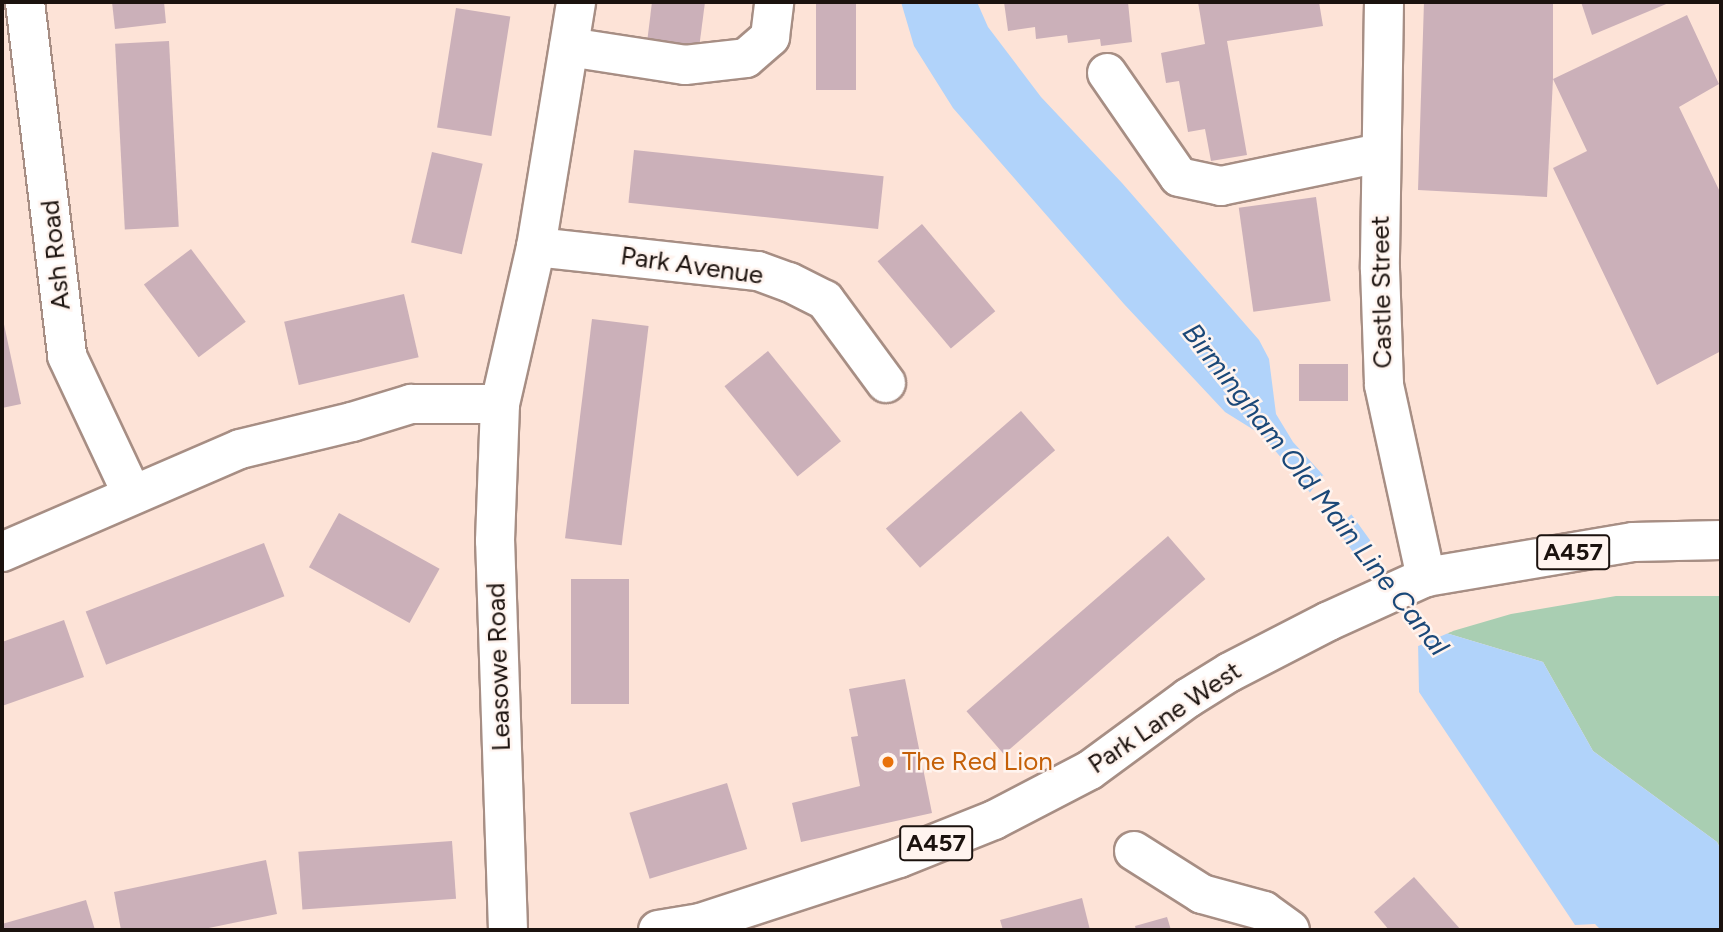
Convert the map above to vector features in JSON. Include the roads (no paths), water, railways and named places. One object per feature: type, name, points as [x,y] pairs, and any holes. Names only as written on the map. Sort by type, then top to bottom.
[{"type":"street","name":"Ash Road","points":[[25,2],[67,356],[132,494]]},
{"type":"street","name":"Leasowe Road","points":[[508,930],[495,541],[500,404],[536,247],[576,2]]},
{"type":"street","points":[[569,47],[685,65],[746,58],[770,37],[774,2]]},
{"type":"street","name":"Castle Street","points":[[1384,2],[1381,153],[1384,385],[1426,577]]},
{"type":"street","points":[[1107,73],[1179,177],[1221,186],[1381,153]]},
{"type":"street","name":"Park Avenue","points":[[536,247],[758,271],[789,282],[825,300],[886,383]]},
{"type":"street","points":[[2,552],[240,449],[352,422],[411,404],[500,404]]},
{"type":"street","name":"Park Lane West","points":[[658,930],[700,923],[872,867],[994,820],[1090,769],[1188,698],[1230,672],[1329,621],[1426,577],[1633,541],[1721,540]]},
{"type":"street","points":[[1135,850],[1202,894],[1277,921]]},
{"type":"water","name":"Birmingham Old Main Line Canal","points":[[901,2],[977,2],[988,27],[1041,97],[1122,183],[1259,340],[1269,359],[1276,414],[1293,442],[1323,475],[1437,633],[1446,633],[1543,662],[1593,751],[1717,842],[1721,850],[1721,930],[1601,930],[1595,924],[1575,925],[1419,692],[1418,641],[1308,490],[1262,435],[1225,412],[1124,304],[953,108],[914,46]]},
{"type":"place","name":"The Red Lion","points":[[888,762]]}]
